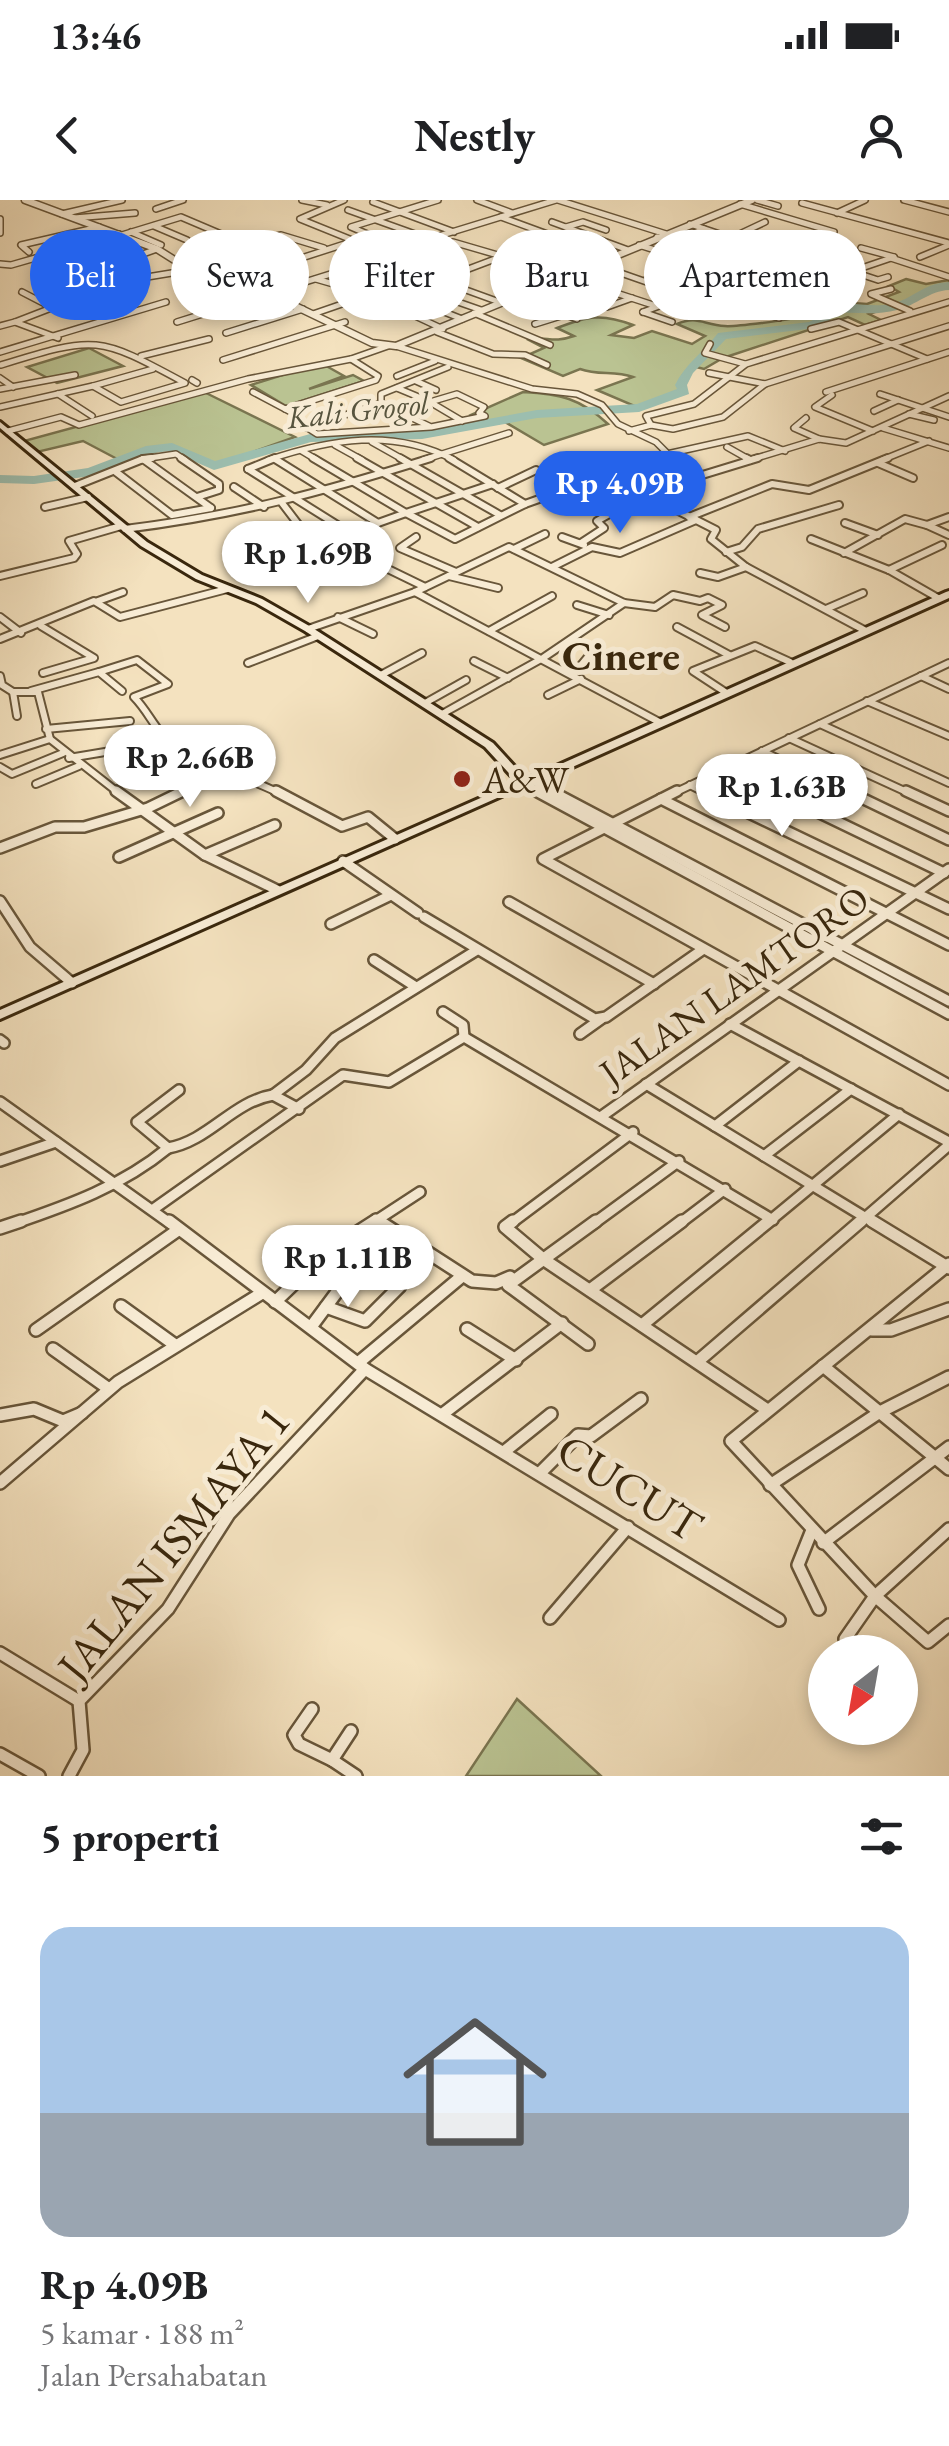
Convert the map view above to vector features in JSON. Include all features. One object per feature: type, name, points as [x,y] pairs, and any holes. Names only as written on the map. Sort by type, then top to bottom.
[{"type":"main road","points":[[4,427],[123,528],[176,565],[260,601],[313,632],[490,746],[528,779]]},
{"type":"main road","points":[[0,1016],[788,661],[944,596]]},
{"type":"street","points":[[25,200],[109,230]]},
{"type":"street","points":[[62,214],[122,200]]},
{"type":"street","points":[[156,209],[183,200]]},
{"type":"street","points":[[302,200],[330,206]]},
{"type":"street","points":[[329,231],[300,219],[343,200]]},
{"type":"street","points":[[356,230],[350,228],[438,200]]},
{"type":"street","points":[[477,200],[512,213]]},
{"type":"street","points":[[460,230],[557,200],[647,230]]},
{"type":"street","points":[[675,230],[754,200],[778,206]]},
{"type":"street","points":[[807,200],[802,203],[949,244]]},
{"type":"street","points":[[837,213],[866,200]]},
{"type":"street","points":[[904,200],[949,212]]},
{"type":"street","points":[[373,202],[449,230]]},
{"type":"street","points":[[740,204],[827,230]]},
{"type":"street","points":[[348,210],[403,230]]},
{"type":"street","points":[[74,218],[135,213]]},
{"type":"street","points":[[139,230],[192,213]]},
{"type":"street","points":[[181,217],[212,230]]},
{"type":"street","points":[[501,217],[536,230]]},
{"type":"street","points":[[0,220],[0,234]]},
{"type":"street","points":[[605,220],[644,230]]},
{"type":"street","points":[[552,222],[628,250]]},
{"type":"street","points":[[564,228],[583,222],[606,230]]},
{"type":"street","points":[[749,230],[766,222]]},
{"type":"street","points":[[690,224],[707,230]]},
{"type":"street","points":[[154,226],[171,233]]},
{"type":"street","points":[[29,252],[22,246],[100,227]]},
{"type":"street","points":[[151,243],[171,256]]},
{"type":"street","points":[[624,252],[644,243]]},
{"type":"street","points":[[151,244],[159,247]]},
{"type":"street","points":[[309,244],[326,249]]},
{"type":"street","points":[[920,258],[949,244]]},
{"type":"street","points":[[639,245],[644,247]]},
{"type":"street","points":[[151,250],[159,247]]},
{"type":"street","points":[[309,254],[329,248]]},
{"type":"street","points":[[866,250],[949,277]]},
{"type":"street","points":[[866,269],[892,258]]},
{"type":"street","points":[[0,264],[8,266],[30,260]]},
{"type":"street","points":[[918,275],[929,271]]},
{"type":"street","points":[[624,273],[644,280]]},
{"type":"street","points":[[309,280],[329,274]]},
{"type":"street","points":[[866,276],[878,280],[888,277]]},
{"type":"street","points":[[314,278],[329,282]]},
{"type":"street","points":[[891,289],[871,294],[913,312]]},
{"type":"street","points":[[22,292],[30,296]]},
{"type":"street","points":[[624,294],[644,302]]},
{"type":"street","points":[[624,300],[632,298]]},
{"type":"street","points":[[151,306],[166,302]]},
{"type":"street","points":[[646,416],[694,404],[746,364],[949,302]]},
{"type":"street","points":[[313,314],[329,308]]},
{"type":"street","points":[[470,316],[490,308]]},
{"type":"street","points":[[470,309],[550,345],[525,356]]},
{"type":"street","points":[[309,312],[330,326],[449,366],[532,389],[577,394],[603,407],[629,431],[656,442],[699,474]]},
{"type":"street","points":[[0,326],[30,316]]},
{"type":"street","points":[[0,352],[105,320]]},
{"type":"street","points":[[177,322],[186,320]]},
{"type":"street","points":[[226,333],[268,320]]},
{"type":"street","points":[[419,320],[494,354],[525,356],[547,364]]},
{"type":"street","points":[[4,427],[56,418],[79,426],[229,380],[257,380],[311,362],[351,359],[440,331],[460,320]]},
{"type":"street","points":[[535,324],[548,320]]},
{"type":"street","points":[[666,320],[672,322]]},
{"type":"street","points":[[16,322],[58,338]]},
{"type":"street","points":[[223,360],[345,322]]},
{"type":"street","points":[[811,329],[836,322],[927,359]]},
{"type":"street","points":[[629,431],[651,425],[673,429],[723,418],[765,384],[949,326]]},
{"type":"street","points":[[144,358],[170,348],[204,338],[211,341],[180,351],[170,348]]},
{"type":"street","points":[[0,366],[88,340],[144,358],[191,382],[120,402],[93,386]]},
{"type":"street","points":[[710,344],[704,353],[746,364]]},
{"type":"street","points":[[873,431],[814,408],[829,394],[940,354],[949,355]]},
{"type":"street","points":[[285,408],[376,380],[378,376],[351,359]]},
{"type":"street","points":[[397,376],[435,361]]},
{"type":"street","points":[[381,403],[381,394],[449,366]]},
{"type":"street","points":[[0,407],[159,369]]},
{"type":"street","points":[[709,373],[765,384]]},
{"type":"street","points":[[0,389],[75,375]]},
{"type":"street","points":[[0,378],[13,387]]},
{"type":"street","points":[[416,382],[436,390]]},
{"type":"street","points":[[397,388],[421,398]]},
{"type":"street","points":[[252,392],[285,408],[317,434],[431,427],[484,417],[479,412],[484,407],[457,394],[430,402],[462,421]]},
{"type":"street","points":[[58,394],[92,416]]},
{"type":"street","points":[[880,394],[949,417]]},
{"type":"street","points":[[806,418],[794,428],[819,440],[846,443],[949,396]]},
{"type":"street","points":[[874,411],[898,400]]},
{"type":"street","points":[[936,401],[949,406]]},
{"type":"street","points":[[306,428],[381,403],[431,427]]},
{"type":"street","points":[[638,410],[651,425]]},
{"type":"street","points":[[352,412],[380,428]]},
{"type":"street","points":[[909,414],[934,420]]},
{"type":"street","points":[[324,422],[342,432]]},
{"type":"street","points":[[883,428],[947,445]]},
{"type":"street","points":[[0,576],[74,558],[78,554],[70,541],[123,528],[297,500],[509,433]]},
{"type":"street","points":[[668,454],[748,436],[785,452]]},
{"type":"street","points":[[368,440],[500,514]]},
{"type":"street","points":[[525,504],[495,486],[414,442],[368,440],[335,445],[301,451],[248,469],[353,531],[495,486],[536,470]]},
{"type":"street","points":[[581,544],[604,528],[597,521],[606,512],[699,474],[819,440]]},
{"type":"street","points":[[562,537],[620,553],[768,485],[805,491],[929,441]]},
{"type":"street","points":[[335,445],[478,527]]},
{"type":"street","points":[[727,447],[750,460]]},
{"type":"street","points":[[301,451],[452,538],[500,514],[598,478]]},
{"type":"street","points":[[67,478],[116,472],[143,459],[176,454],[219,484],[219,490],[196,497]]},
{"type":"street","points":[[116,472],[172,515],[210,508],[143,459]]},
{"type":"street","points":[[275,459],[378,522]]},
{"type":"street","points":[[878,463],[913,478]]},
{"type":"street","points":[[234,487],[264,507]]},
{"type":"street","points":[[647,496],[716,530],[711,539],[746,567],[864,630]]},
{"type":"street","points":[[45,507],[88,497]]},
{"type":"street","points":[[282,503],[311,542],[335,540]]},
{"type":"street","points":[[726,552],[742,547],[758,529],[839,505]]},
{"type":"street","points":[[927,526],[949,517]]},
{"type":"street","points":[[844,553],[908,518],[949,535]]},
{"type":"street","points":[[844,522],[878,535]]},
{"type":"street","points":[[514,549],[545,534]]},
{"type":"street","points":[[416,537],[399,546],[453,574],[498,588]]},
{"type":"street","points":[[812,539],[944,596]]},
{"type":"street","points":[[889,570],[942,544]]},
{"type":"street","points":[[248,663],[338,618],[415,592],[508,547],[624,603],[655,607],[673,596],[708,598],[722,605],[702,615],[725,627]]},
{"type":"street","points":[[552,567],[592,548]]},
{"type":"street","points":[[354,552],[425,587]]},
{"type":"street","points":[[700,573],[721,577],[746,567]]},
{"type":"street","points":[[889,587],[904,580]]},
{"type":"street","points":[[98,602],[120,616],[173,606],[227,588]]},
{"type":"street","points":[[0,639],[124,592]]},
{"type":"street","points":[[415,592],[659,722]]},
{"type":"street","points":[[826,609],[863,593]]},
{"type":"street","points":[[489,631],[552,596]]},
{"type":"street","points":[[442,714],[543,658],[624,603]]},
{"type":"street","points":[[577,605],[609,615]]},
{"type":"street","points":[[0,617],[21,634]]},
{"type":"street","points":[[338,618],[373,634]]},
{"type":"street","points":[[41,626],[94,658],[43,673]]},
{"type":"street","points":[[677,627],[729,656]]},
{"type":"street","points":[[522,647],[533,640]]},
{"type":"street","points":[[725,692],[692,672],[754,646],[788,661]]},
{"type":"street","points":[[381,675],[422,653]]},
{"type":"street","points":[[548,695],[577,677],[587,658]]},
{"type":"street","points":[[31,691],[137,660],[168,684],[134,697],[155,718],[161,732],[206,763],[228,769],[342,826],[370,818],[395,839]]},
{"type":"street","points":[[474,661],[508,678]]},
{"type":"street","points":[[949,663],[604,826],[543,860],[949,1085]]},
{"type":"street","points":[[99,672],[122,691]]},
{"type":"street","points":[[920,676],[949,688]]},
{"type":"street","points":[[424,702],[466,680]]},
{"type":"street","points":[[1,682],[13,692],[17,716]]},
{"type":"street","points":[[13,692],[38,692],[46,708],[48,734],[79,766],[130,797],[138,810],[205,855],[277,890]]},
{"type":"street","points":[[868,701],[949,736]]},
{"type":"street","points":[[0,756],[48,734],[130,721]]},
{"type":"street","points":[[819,724],[949,783]]},
{"type":"street","points":[[790,738],[949,812]]},
{"type":"street","points":[[0,767],[12,774],[66,755],[153,744]]},
{"type":"street","points":[[762,751],[949,840]]},
{"type":"street","points":[[36,784],[79,766]]},
{"type":"street","points":[[726,768],[947,872]]},
{"type":"street","points":[[0,848],[55,827],[84,828],[138,810],[228,769]]},
{"type":"street","points":[[528,779],[604,826],[949,1014]]},
{"type":"street","points":[[690,785],[949,909]]},
{"type":"street","points":[[661,799],[949,945]]},
{"type":"street","points":[[120,857],[218,813]]},
{"type":"street","points":[[205,855],[275,825]]},
{"type":"street","points":[[604,826],[949,1001]]},
{"type":"street","points":[[343,861],[477,950],[588,1016],[601,1019]]},
{"type":"street","name":"JALAN LAMTORO","points":[[602,1116],[947,872]]},
{"type":"street","points":[[331,924],[391,895]]},
{"type":"street","points":[[0,900],[30,947],[72,983]]},
{"type":"street","points":[[509,902],[654,984]]},
{"type":"street","points":[[0,1228],[118,1187],[168,1148],[183,1145],[255,1099],[273,1095],[306,1070],[334,1038],[477,950]]},
{"type":"street","points":[[580,1034],[702,950]]},
{"type":"street","points":[[374,960],[416,987]]},
{"type":"street","points":[[443,1012],[463,1025],[464,1038]]},
{"type":"street","points":[[697,1362],[868,1219],[949,1143],[730,1024]]},
{"type":"street","points":[[160,1205],[344,1075],[389,1082],[464,1038]]},
{"type":"street","points":[[464,1038],[596,1116],[632,1132],[774,1220]]},
{"type":"street","points":[[714,1126],[799,1061]]},
{"type":"street","points":[[646,1084],[948,1266],[731,1438],[875,1596],[928,1642],[949,1626]]},
{"type":"street","points":[[764,1156],[851,1089]]},
{"type":"street","points":[[168,1148],[137,1122],[179,1090]]},
{"type":"street","points":[[273,1095],[299,1108]]},
{"type":"street","name":"CUCUT","points":[[0,1102],[118,1187],[160,1205],[178,1230],[362,1366],[779,1620]]},
{"type":"street","points":[[642,1325],[898,1114]]},
{"type":"street","points":[[632,1132],[509,1221],[506,1228],[543,1258],[766,1409]]},
{"type":"street","points":[[0,1161],[56,1142]]},
{"type":"street","points":[[588,1344],[508,1285],[678,1161]]},
{"type":"street","points":[[590,1290],[724,1190]]},
{"type":"street","points":[[275,1302],[328,1251],[420,1192]]},
{"type":"street","points":[[376,1219],[422,1244],[461,1277],[476,1284],[498,1285],[513,1276],[517,1278]]},
{"type":"street","points":[[36,1330],[178,1230]]},
{"type":"street","points":[[310,1327],[354,1270]]},
{"type":"street","name":"JALAN ISMAYA 1","points":[[69,1776],[83,1750],[80,1701],[168,1609],[230,1514],[362,1366],[461,1277]]},
{"type":"street","points":[[326,1307],[365,1321],[400,1286]]},
{"type":"street","points":[[0,1483],[109,1389],[262,1293]]},
{"type":"street","points":[[121,1306],[174,1345]]},
{"type":"street","points":[[872,1330],[891,1330],[949,1309]]},
{"type":"street","points":[[444,1413],[562,1323]]},
{"type":"street","points":[[467,1329],[516,1360]]},
{"type":"street","points":[[53,1349],[109,1389]]},
{"type":"street","points":[[823,1366],[949,1469]]},
{"type":"street","points":[[770,1485],[880,1412],[949,1378]]},
{"type":"street","points":[[540,1473],[578,1435],[591,1436],[641,1399]]},
{"type":"street","points":[[0,1415],[34,1409],[63,1421],[83,1413]]},
{"type":"street","points":[[505,1451],[550,1414]]},
{"type":"street","points":[[823,1542],[933,1455],[949,1447]]},
{"type":"street","points":[[550,1618],[628,1527]]},
{"type":"street","points":[[848,1635],[875,1596],[949,1528]]},
{"type":"street","points":[[812,1530],[798,1566],[818,1609]]},
{"type":"street","points":[[0,1653],[80,1701]]},
{"type":"street","points":[[312,1709],[294,1735],[299,1744],[356,1776]]},
{"type":"street","points":[[332,1760],[351,1731]]},
{"type":"street","points":[[0,1754],[39,1776]]},
{"type":"green space","points":[[906,279],[926,284],[949,280],[949,287],[931,288],[928,294],[869,314],[881,320],[865,325],[854,320],[866,320],[866,304],[899,292],[889,286]]},
{"type":"green space","points":[[583,320],[616,320],[633,325],[611,335],[634,338],[652,331],[692,344],[705,336],[677,324],[695,320],[730,326],[839,320],[723,358],[704,369],[692,366],[683,375],[680,392],[639,408],[597,390],[633,377],[580,369],[563,376],[521,358],[544,348],[529,340],[574,336],[557,328]]},
{"type":"green space","points":[[89,348],[123,366],[57,383],[27,367]]},
{"type":"green space","points":[[321,363],[344,376],[309,389],[353,375],[364,381],[286,406],[251,385]]},
{"type":"green space","points":[[204,392],[295,437],[214,466],[172,447],[121,461],[83,441],[37,452],[24,441]]},
{"type":"green space","points":[[523,392],[569,399],[608,424],[544,445],[505,422],[487,425],[471,415]]},
{"type":"green space","points":[[517,1699],[601,1776],[466,1776]]},
{"type":"waterway","name":"Kali Grogol","points":[[709,353],[722,336],[812,325],[825,319],[823,312],[829,308],[895,307],[931,287],[949,286]]},
{"type":"waterway","name":"Kali Grogol","points":[[0,479],[34,480],[91,472],[151,449],[172,447],[214,466],[310,438],[422,435],[537,414],[639,408],[684,391],[681,385],[688,371],[706,356]]},
{"type":"place","name":"A&W","points":[[462,779]]},
{"type":"district","name":"Cinere","points":[[621,655]]}]
